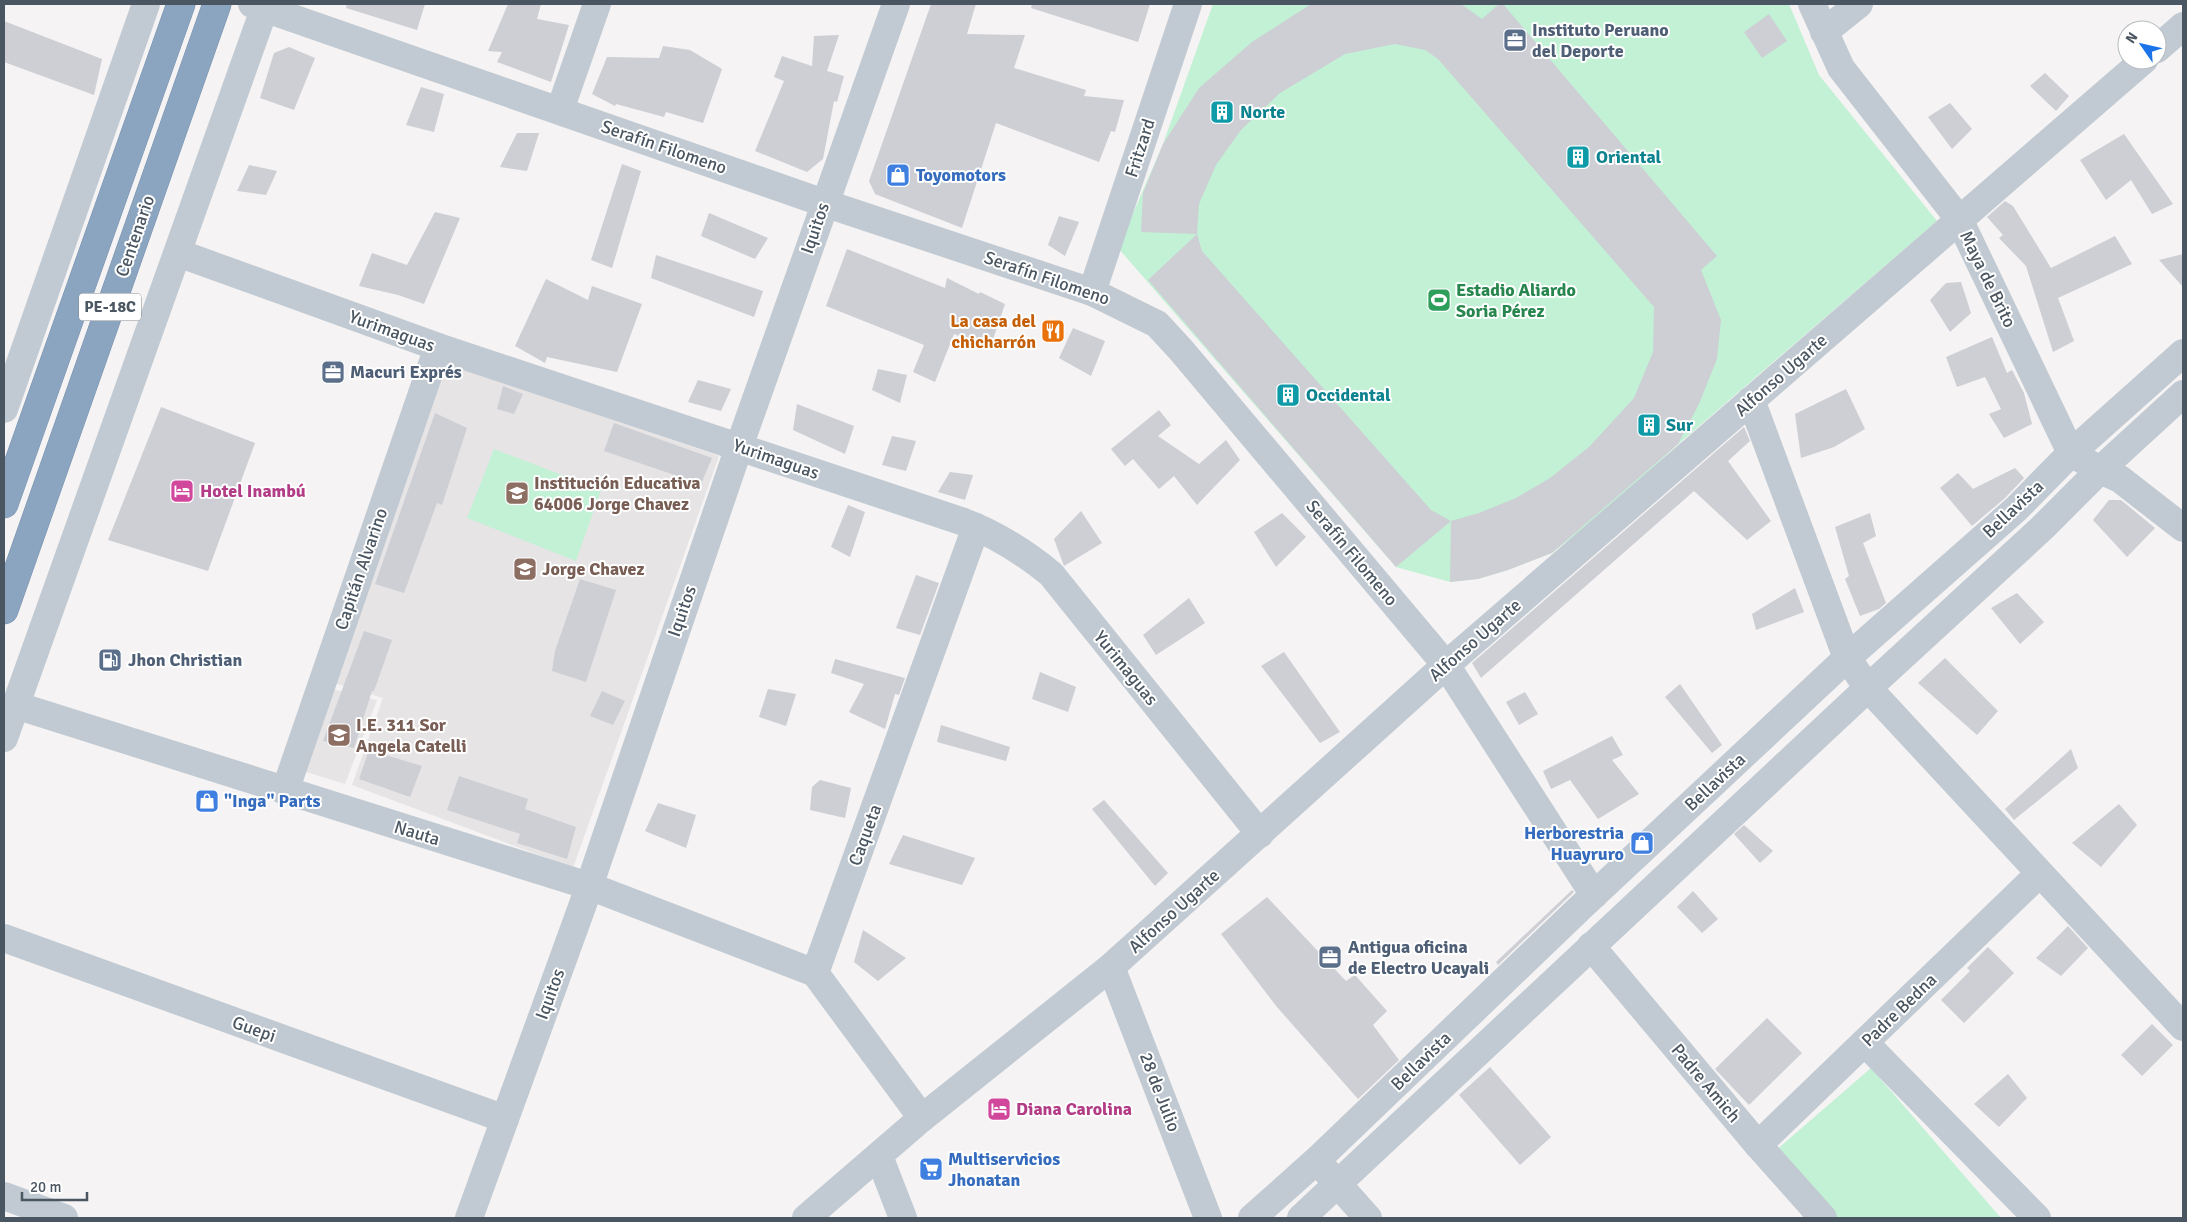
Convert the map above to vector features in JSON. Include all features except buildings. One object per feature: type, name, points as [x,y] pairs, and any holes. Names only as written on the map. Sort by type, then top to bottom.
[{"type":"highway","name":"Centenario","points":[[4,504],[181,4]]},
{"type":"highway","name":"Centenario","points":[[4,610],[217,4]]},
{"type":"street","points":[[4,409],[146,4]]},
{"type":"street","points":[[560,110],[598,4]]},
{"type":"street","name":"Iquitos","points":[[469,1218],[589,886],[739,447],[896,4]]},
{"type":"street","name":"Fritzard","points":[[1092,292],[1188,4]]},
{"type":"street","name":"Maya de Brito","points":[[1812,4],[1840,68],[1959,219],[2071,453]]},
{"type":"street","points":[[1824,32],[1859,4]]},
{"type":"street","points":[[4,738],[178,253],[261,5]]},
{"type":"street","name":"Serafín Filomeno","points":[[261,5],[824,203],[1092,292],[1157,324],[1446,665],[1594,895]]},
{"type":"street","points":[[2167,40],[2183,26]]},
{"type":"street","name":"Alfonso Ugarte","points":[[806,1218],[922,1118],[1111,966],[1446,665],[2132,70]]},
{"type":"street","name":"Yurimaguas","points":[[178,253],[438,347],[976,527],[1031,557],[1051,574],[1260,834]]},
{"type":"street","name":"Capitán Alvarino","points":[[285,791],[438,347]]},
{"type":"street","name":"Bellavista","points":[[1252,1218],[1317,1160],[1594,895],[1846,658],[2016,509],[2071,453],[2183,353]]},
{"type":"street","name":"Bellavista","points":[[1301,1218],[2042,528],[2100,470],[2183,394]]},
{"type":"street","points":[[1751,400],[1846,658],[1868,688],[2183,1027]]},
{"type":"street","points":[[2071,453],[2100,470],[2120,478],[2183,528]]},
{"type":"street","name":"Caqueta","points":[[815,973],[976,527]]},
{"type":"street","name":"Nauta","points":[[15,706],[589,886],[815,973]]},
{"type":"street","name":"Padre Bedna","points":[[1758,1145],[2039,874]]},
{"type":"street","name":"Guepi","points":[[4,938],[505,1119]]},
{"type":"street","name":"Padre Amich","points":[[1591,946],[1758,1145],[1823,1218]]},
{"type":"street","name":"28 de Julio","points":[[1111,966],[1208,1218]]},
{"type":"street","points":[[815,973],[922,1118]]},
{"type":"street","points":[[1865,1043],[2037,1218]]},
{"type":"street","points":[[879,1156],[903,1218]]},
{"type":"street","points":[[1317,1160],[1368,1218]]},
{"type":"street","points":[[4,1196],[64,1218]]},
{"type":"shaded area","name":"Jorge Chavez","points":[[447,363],[719,456],[573,868],[352,785],[383,698],[331,682]]},
{"type":"shaded area","name":"I.E. 311 Sor Angela Catelli","points":[[332,689],[377,700],[345,784],[300,770]]},
{"type":"green space","name":"Estadio Aliardo Soria Pérez","points":[[1213,4],[1789,4],[1819,75],[1937,221],[1676,446],[1612,506],[1552,553],[1478,579],[1450,582],[1396,567],[1118,248],[1163,144]]},
{"type":"green space","points":[[494,449],[601,490],[576,561],[467,518]]},
{"type":"green space","points":[[1871,1068],[2001,1218],[1831,1218],[1774,1152]]},
{"type":"place","name":"Instituto Peruano del Deporte","points":[[1515,40]]},
{"type":"place","name":"Norte","points":[[1222,112]]},
{"type":"place","name":"Oriental","points":[[1578,157]]},
{"type":"place","name":"Toyomotors","points":[[898,175]]},
{"type":"place","name":"Estadio Aliardo Soria Pérez","points":[[1439,300]]},
{"type":"place","name":"La casa del chicharrón","points":[[1053,331]]},
{"type":"place","name":"Macuri Exprés","points":[[333,372]]},
{"type":"place","name":"Occidental","points":[[1288,395]]},
{"type":"place","name":"Sur","points":[[1649,425]]},
{"type":"place","name":"Hotel Inambú","points":[[182,491]]},
{"type":"place","name":"Institución Educativa 64006 Jorge Chavez","points":[[517,493]]},
{"type":"place","name":"Jorge Chavez","points":[[525,569]]},
{"type":"place","name":"Jhon Christian","points":[[110,660]]},
{"type":"place","name":"I.E. 311 Sor Angela Catelli","points":[[339,735]]},
{"type":"place","name":"\"Inga\" Parts","points":[[207,801]]},
{"type":"place","name":"Herborestria Huayruro","points":[[1642,843]]},
{"type":"place","name":"Antigua oficina de Electro Ucayali","points":[[1330,957]]},
{"type":"place","name":"Diana Carolina","points":[[999,1109]]},
{"type":"place","name":"Multiservicios Jhonatan","points":[[931,1169]]}]
